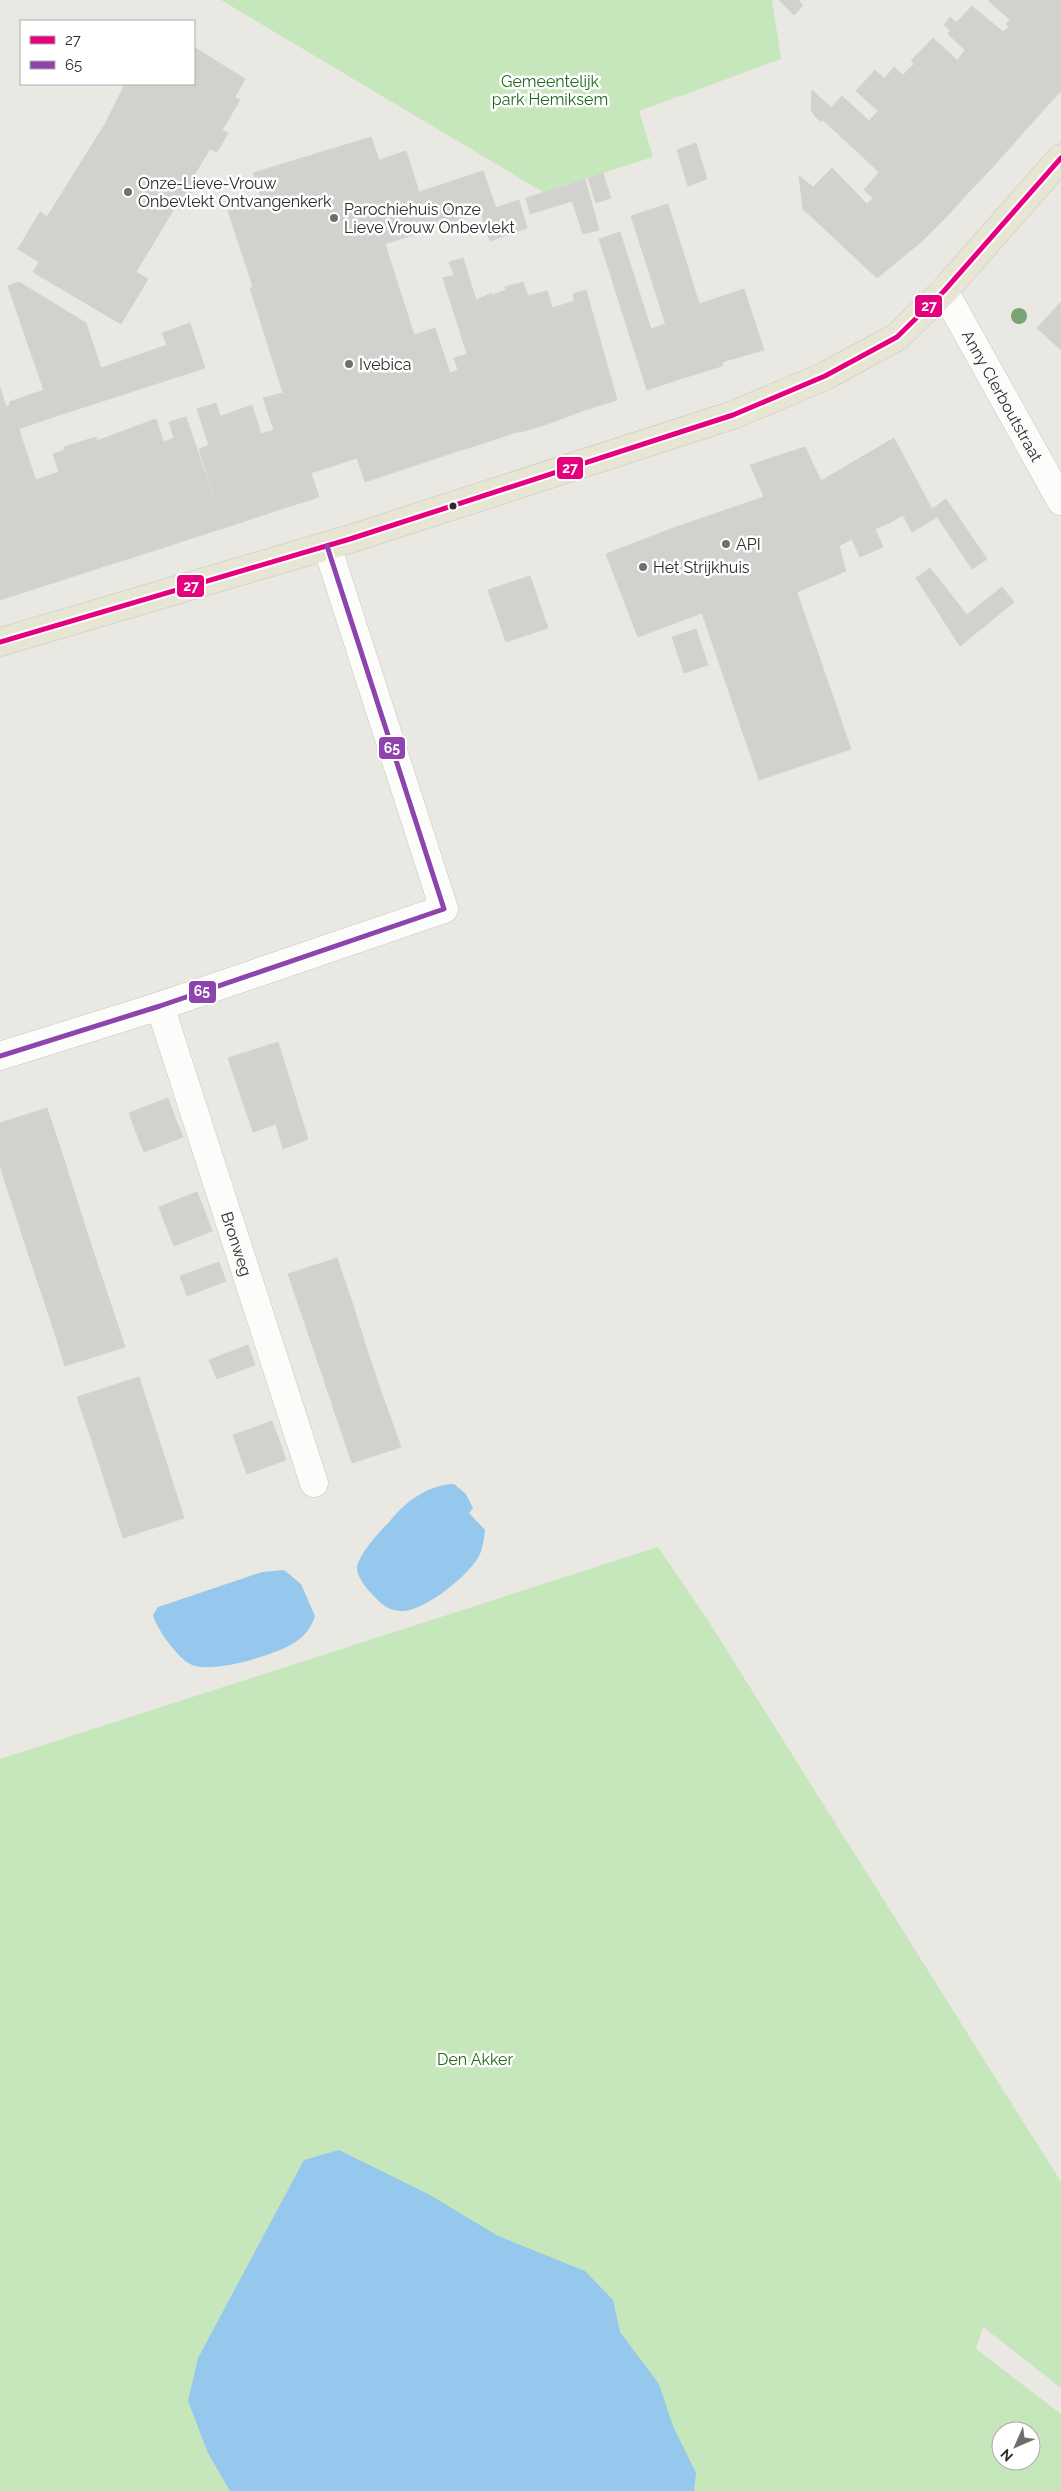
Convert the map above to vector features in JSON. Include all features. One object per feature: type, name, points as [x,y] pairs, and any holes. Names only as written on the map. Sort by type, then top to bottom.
[{"type":"main road","points":[[0,642],[327,546],[733,415],[825,376],[897,337],[944,291],[1061,158]]},
{"type":"street","name":"Anny Clerboutstraat","points":[[944,291],[1061,501]]},
{"type":"street","points":[[0,1056],[160,1006],[444,909],[327,546]]},
{"type":"street","name":"Bronweg","points":[[160,1006],[314,1483]]},
{"type":"green space","name":"Gemeentelijk park Hemiksem","points":[[221,0],[772,0],[781,59],[639,111],[653,157],[543,192]]},
{"type":"green space","name":"Den Akker","points":[[658,1547],[707,1619],[1061,2182],[1061,2388],[983,2327],[976,2349],[1061,2414],[1061,2491],[0,2491],[0,1759]]},
{"type":"water","points":[[454,1484],[466,1494],[473,1508],[469,1513],[485,1530],[479,1556],[474,1564],[456,1582],[421,1606],[400,1611],[388,1608],[375,1597],[360,1579],[357,1568],[361,1556],[381,1530],[410,1501],[435,1487]]},
{"type":"water","points":[[284,1570],[301,1584],[315,1616],[310,1628],[301,1638],[273,1653],[227,1665],[199,1667],[190,1664],[180,1656],[163,1635],[155,1621],[153,1615],[158,1607],[262,1572]]},
{"type":"water","points":[[339,2150],[430,2195],[498,2236],[585,2271],[613,2300],[620,2332],[659,2384],[673,2426],[696,2473],[694,2491],[230,2491],[208,2453],[188,2401],[198,2358],[304,2160]]},
{"type":"building","points":[[779,0],[798,0],[803,5],[794,15]]},
{"type":"building","points":[[988,0],[1023,0],[1061,35],[1061,74],[1006,24],[1010,20]]},
{"type":"building","points":[[1023,0],[1061,0],[1061,35]]},
{"type":"building","points":[[972,6],[1003,32],[1009,27],[1061,74],[1061,91],[1049,104],[958,21]]},
{"type":"building","points":[[950,17],[957,23],[958,21],[1049,104],[1029,126],[957,61],[965,50],[948,34],[950,30],[944,25]]},
{"type":"building","points":[[933,38],[1029,126],[1008,150],[911,61]]},
{"type":"building","name":"Onze-Lieve-Vrouw Onbevlekt Ontvangenkerk","points":[[195,48],[245,79],[235,97],[240,100],[222,130],[228,133],[217,152],[210,149],[191,180],[197,184],[186,202],[180,199],[136,272],[148,279],[121,324],[33,272],[39,262],[18,249],[40,212],[47,217],[105,124],[124,85],[195,85]]},
{"type":"building","points":[[914,64],[1008,150],[988,172],[885,78],[894,67],[903,75]]},
{"type":"building","points":[[875,70],[988,172],[969,192],[856,91]]},
{"type":"building","points":[[812,90],[948,215],[921,242],[864,190],[879,172],[823,120],[821,122],[815,116],[811,110]]},
{"type":"building","points":[[842,96],[869,121],[878,111],[969,192],[948,215],[831,108]]},
{"type":"building","name":"Parochiehuis Onze Lieve Vrouw Onbevlekt","points":[[371,137],[379,160],[406,151],[419,192],[428,189],[440,226],[253,287],[228,211],[262,200],[253,173]]},
{"type":"building","points":[[696,143],[707,179],[688,186],[677,150]]},
{"type":"building","points":[[832,168],[867,204],[873,198],[921,242],[877,278],[803,209],[799,176],[813,187]]},
{"type":"building","points":[[483,171],[496,208],[440,226],[428,189]]},
{"type":"building","points":[[603,173],[611,198],[596,203],[588,178]]},
{"type":"building","points":[[585,179],[599,230],[583,234],[567,185]]},
{"type":"building","points":[[567,185],[572,201],[530,214],[526,198]]},
{"type":"building","points":[[519,200],[527,228],[490,241],[481,213]]},
{"type":"building","points":[[668,204],[719,367],[683,378],[631,216]]},
{"type":"building","points":[[620,232],[651,329],[666,324],[683,378],[647,390],[599,239]]},
{"type":"building","name":"Ivebica","points":[[385,244],[452,453],[365,482],[357,458],[311,473],[319,497],[316,498],[250,288]]},
{"type":"building","points":[[463,258],[517,432],[481,444],[460,377],[463,376],[458,370],[454,358],[467,354],[443,278],[454,275],[449,262]]},
{"type":"building","points":[[19,282],[86,323],[101,368],[167,345],[162,333],[190,323],[205,368],[53,417],[8,286]]},
{"type":"building","points":[[523,282],[528,296],[547,291],[585,410],[550,423],[505,287]]},
{"type":"building","points":[[744,289],[764,350],[722,362],[723,365],[719,367],[699,304]]},
{"type":"building","points":[[506,290],[550,423],[521,432],[517,432],[476,300],[492,293],[492,295]]},
{"type":"building","points":[[586,290],[617,400],[585,410],[552,308],[574,301],[573,294]]},
{"type":"building","points":[[1061,302],[1061,350],[1037,328]]},
{"type":"building","points":[[435,328],[450,373],[458,370],[463,376],[460,377],[481,444],[452,453],[414,335]]},
{"type":"building","points":[[0,387],[6,407],[0,408]]},
{"type":"building","points":[[44,390],[53,417],[18,429],[9,402]]},
{"type":"building","points":[[283,393],[316,498],[284,508],[261,434],[274,430],[263,398]]},
{"type":"building","points":[[216,403],[254,518],[224,528],[199,449],[209,445],[197,409]]},
{"type":"building","points":[[11,405],[68,578],[9,597],[0,569],[0,408]]},
{"type":"building","points":[[252,405],[284,508],[254,518],[221,416]]},
{"type":"building","points":[[186,417],[224,528],[195,537],[164,442],[174,438],[169,422]]},
{"type":"building","points":[[156,419],[195,537],[165,547],[126,430]]},
{"type":"building","points":[[126,430],[165,547],[134,557],[97,441]]},
{"type":"building","points":[[96,437],[134,557],[105,566],[64,447]]},
{"type":"building","points":[[894,438],[932,509],[939,516],[912,532],[903,515],[889,523],[860,458]]},
{"type":"building","points":[[805,447],[821,481],[846,571],[797,592],[764,497],[750,465]]},
{"type":"building","points":[[65,450],[105,566],[68,578],[35,480],[59,472],[53,454]]},
{"type":"building","points":[[860,458],[889,523],[875,529],[883,547],[860,557],[852,539],[839,546],[821,481]]},
{"type":"building","points":[[764,497],[851,749],[759,780],[673,528]]},
{"type":"building","points":[[946,499],[987,559],[972,569],[932,509]]},
{"type":"building","points":[[673,528],[702,613],[638,637],[606,554]]},
{"type":"building","points":[[930,568],[967,615],[1002,587],[1014,602],[960,646],[916,578]]},
{"type":"building","points":[[0,569],[9,597],[0,600]]},
{"type":"building","points":[[530,576],[548,628],[506,642],[488,590]]},
{"type":"building","points":[[696,629],[708,665],[684,673],[672,637]]},
{"type":"building","points":[[278,1042],[308,1139],[283,1149],[276,1124],[253,1132],[228,1058]]},
{"type":"building","points":[[168,1098],[175,1118],[136,1132],[129,1113]]},
{"type":"building","points":[[47,1108],[63,1156],[3,1175],[0,1165],[0,1123]]},
{"type":"building","points":[[175,1118],[183,1137],[144,1152],[136,1132]]},
{"type":"building","points":[[63,1156],[78,1204],[19,1225],[3,1175]]},
{"type":"building","points":[[197,1192],[205,1212],[166,1226],[159,1207]]},
{"type":"building","points":[[78,1204],[93,1251],[34,1271],[19,1225]]},
{"type":"building","points":[[205,1212],[212,1231],[174,1246],[166,1226]]},
{"type":"building","points":[[93,1251],[109,1299],[50,1318],[34,1271]]},
{"type":"building","points":[[337,1258],[353,1305],[304,1321],[288,1274]]},
{"type":"building","points":[[219,1262],[226,1281],[187,1296],[180,1276]]},
{"type":"building","points":[[109,1299],[125,1347],[65,1366],[50,1318]]},
{"type":"building","points":[[353,1305],[368,1353],[320,1368],[304,1321]]},
{"type":"building","points":[[248,1345],[255,1365],[217,1379],[209,1360]]},
{"type":"building","points":[[368,1353],[384,1400],[336,1416],[320,1368]]},
{"type":"building","points":[[139,1377],[154,1424],[93,1444],[77,1397]]},
{"type":"building","points":[[384,1400],[401,1447],[352,1463],[336,1416]]},
{"type":"building","points":[[272,1421],[279,1440],[240,1455],[233,1435]]},
{"type":"building","points":[[154,1424],[169,1471],[108,1491],[93,1444]]},
{"type":"building","points":[[279,1440],[286,1460],[247,1474],[240,1455]]},
{"type":"building","points":[[169,1471],[184,1518],[123,1538],[108,1491]]},
{"type":"transit line","name":"27","points":[[0,642],[350,539],[733,415],[825,376],[897,337],[944,291],[1061,158]]},
{"type":"transit line","name":"65","points":[[0,1056],[160,1006],[444,909],[327,546]]},
{"type":"place","name":"Onze-Lieve-Vrouw Onbevlekt Ontvangenkerk","points":[[128,192]]},
{"type":"place","name":"Parochiehuis Onze Lieve Vrouw Onbevlekt","points":[[334,218]]},
{"type":"place","name":"Ivebica","points":[[349,364]]},
{"type":"place","name":"API","points":[[726,544]]},
{"type":"place","name":"Het Strijkhuis","points":[[643,567]]}]
